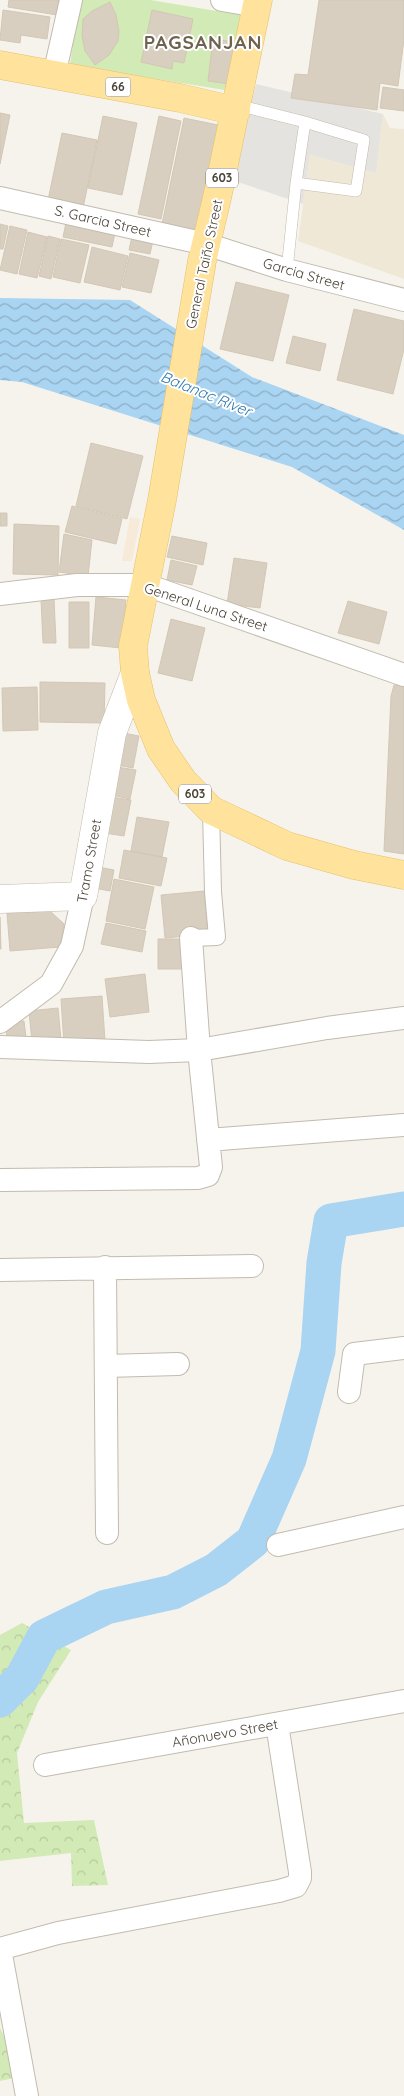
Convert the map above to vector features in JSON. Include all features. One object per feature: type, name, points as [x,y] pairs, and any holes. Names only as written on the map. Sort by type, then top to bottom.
[{"type":"main road","name":"General Taiño Street","points":[[146,585],[204,253],[218,198],[258,3]]},
{"type":"main road","name":"66","points":[[0,65],[236,108]]},
{"type":"main road","name":"603","points":[[146,585],[133,646],[135,673],[141,700],[161,750],[183,781],[211,810],[287,846],[354,865],[404,875]]},
{"type":"street","points":[[54,75],[71,0]]},
{"type":"street","points":[[222,0],[258,3]]},
{"type":"street","name":"S. Garcia Street","points":[[0,198],[204,253]]},
{"type":"street","name":"Garcia Street","points":[[204,253],[287,270],[404,300]]},
{"type":"street","name":"General Luna Street","points":[[0,594],[77,585],[146,585],[404,675]]},
{"type":"street","name":"Tramo Street","points":[[0,1022],[51,984],[72,946],[83,896],[112,733],[135,673]]},
{"type":"street","points":[[0,1180],[204,1177],[208,1175],[211,1166],[190,938],[217,937],[212,892],[211,810]]},
{"type":"street","points":[[0,899],[83,896]]},
{"type":"street","points":[[0,1047],[149,1052],[199,1050],[327,1028],[404,1018]]},
{"type":"street","points":[[208,1140],[404,1125]]},
{"type":"street","points":[[0,1270],[252,1266]]},
{"type":"street","points":[[105,1267],[108,1533]]},
{"type":"street","points":[[350,1392],[354,1354],[404,1348]]},
{"type":"street","points":[[106,1366],[178,1364]]},
{"type":"street","points":[[278,1545],[404,1517]]},
{"type":"street","name":"Añonuevo Street","points":[[45,1765],[404,1701]]},
{"type":"street","points":[[28,2096],[0,1949],[58,1933],[279,1891],[296,1886],[300,1878],[300,1872],[277,1724]]},
{"type":"lane","points":[[236,108],[306,122],[364,140],[356,190],[296,184]]},
{"type":"lane","points":[[287,270],[296,184],[306,122]]},
{"type":"shaded area","points":[[256,84],[383,114],[376,173],[310,155],[303,204],[232,180]]},
{"type":"shaded area","points":[[383,114],[390,128],[404,129],[404,279],[298,241],[310,155],[376,173]]},
{"type":"shaded area","points":[[130,517],[140,519],[132,561],[122,561]]},
{"type":"green space","points":[[79,0],[150,0],[241,15],[231,91],[70,65]]},
{"type":"green space","points":[[22,1623],[71,1650],[38,1702],[17,1753],[24,1823],[94,1820],[108,1885],[72,1886],[71,1853],[0,1861],[0,1635]]},
{"type":"green space","points":[[0,2028],[24,2076],[0,2081]]},
{"type":"water","name":"Balanac River","points":[[0,298],[130,300],[252,377],[404,435],[404,530],[292,467],[22,382],[0,380]]},
{"type":"building","points":[[9,0],[59,0],[57,15],[8,7]]},
{"type":"building","points":[[319,0],[404,0],[404,39],[398,86],[380,83],[377,110],[291,98],[295,74],[308,75]]},
{"type":"building","points":[[110,2],[116,15],[119,32],[118,41],[109,55],[95,65],[85,51],[82,36],[83,19],[92,11]]},
{"type":"building","points":[[3,10],[50,17],[47,39],[21,35],[20,43],[0,40]]},
{"type":"building","points":[[152,10],[193,19],[184,63],[173,61],[172,69],[141,62]]},
{"type":"building","points":[[213,39],[234,42],[229,84],[208,81]]},
{"type":"building","points":[[383,87],[404,90],[404,111],[380,108]]},
{"type":"building","points":[[0,113],[10,115],[0,164]]},
{"type":"building","points":[[103,116],[137,123],[122,195],[88,188]]},
{"type":"building","points":[[159,116],[181,121],[161,219],[138,214]]},
{"type":"building","points":[[184,118],[223,126],[200,235],[161,229]]},
{"type":"building","points":[[62,133],[97,140],[82,213],[47,205]]},
{"type":"building","points":[[67,218],[116,228],[112,247],[63,237]]},
{"type":"building","points":[[0,224],[8,226],[3,249],[0,249]]},
{"type":"building","points":[[10,226],[27,230],[17,274],[0,270]]},
{"type":"building","points":[[28,232],[47,237],[37,278],[19,274]]},
{"type":"building","points":[[133,232],[154,236],[150,254],[129,250]]},
{"type":"building","points":[[48,236],[60,239],[51,279],[39,276]]},
{"type":"building","points":[[61,239],[89,245],[80,283],[53,277]]},
{"type":"building","points":[[92,247],[128,256],[120,290],[84,282]]},
{"type":"building","points":[[130,253],[159,260],[151,293],[122,287]]},
{"type":"building","points":[[236,282],[289,295],[273,361],[220,349]]},
{"type":"building","points":[[354,309],[404,321],[404,349],[393,394],[337,380]]},
{"type":"building","points":[[293,336],[326,344],[320,371],[286,363]]},
{"type":"building","points":[[91,443],[143,456],[127,519],[76,506]]},
{"type":"building","points":[[72,506],[122,519],[116,544],[65,532]]},
{"type":"building","points":[[0,513],[7,513],[7,526],[0,526]]},
{"type":"building","points":[[14,524],[59,526],[58,575],[13,574]]},
{"type":"building","points":[[64,534],[92,540],[88,576],[59,572]]},
{"type":"building","points":[[172,536],[207,543],[203,565],[167,557]]},
{"type":"building","points":[[234,558],[267,563],[260,608],[227,604]]},
{"type":"building","points":[[171,560],[197,566],[192,585],[167,580]]},
{"type":"building","points":[[96,597],[126,600],[121,648],[92,645]]},
{"type":"building","points":[[54,598],[56,643],[43,643],[41,599]]},
{"type":"building","points":[[348,601],[387,612],[379,644],[338,633]]},
{"type":"building","points":[[69,602],[89,602],[89,648],[69,648]]},
{"type":"building","points":[[171,619],[205,628],[192,681],[158,673]]},
{"type":"building","points":[[40,682],[105,683],[104,723],[40,722]]},
{"type":"building","points":[[394,685],[404,686],[404,854],[384,851],[391,696]]},
{"type":"building","points":[[37,687],[38,730],[3,731],[2,688]]},
{"type":"building","points":[[123,733],[139,736],[133,768],[117,765]]},
{"type":"building","points":[[117,767],[136,770],[130,799],[112,795]]},
{"type":"building","points":[[111,797],[131,800],[124,836],[105,833]]},
{"type":"building","points":[[137,817],[169,822],[162,857],[131,851]]},
{"type":"building","points":[[124,850],[167,858],[161,886],[119,878]]},
{"type":"building","points":[[98,867],[114,870],[110,891],[94,888]]},
{"type":"building","points":[[114,879],[154,887],[145,929],[106,921]]},
{"type":"building","points":[[204,891],[208,934],[165,938],[161,895]]},
{"type":"building","points":[[50,911],[64,924],[60,947],[10,951],[7,913]]},
{"type":"building","points":[[0,917],[1,949],[0,949]]},
{"type":"building","points":[[106,923],[146,931],[142,952],[101,944]]},
{"type":"building","points":[[158,939],[187,939],[187,969],[158,969]]},
{"type":"building","points":[[145,974],[149,1012],[110,1017],[105,979]]},
{"type":"building","points":[[102,996],[105,1041],[64,1044],[61,999]]},
{"type":"building","points":[[58,1008],[61,1040],[32,1042],[29,1011]]},
{"type":"building","points":[[24,1021],[26,1038],[7,1040],[6,1022]]},
{"type":"waterway","points":[[0,1700],[22,1678],[44,1637],[106,1607],[173,1592],[216,1570],[253,1541],[289,1459],[318,1351],[324,1263],[331,1221],[404,1209]]},
{"type":"district","name":"PAGSANJAN","points":[[203,42]]}]
